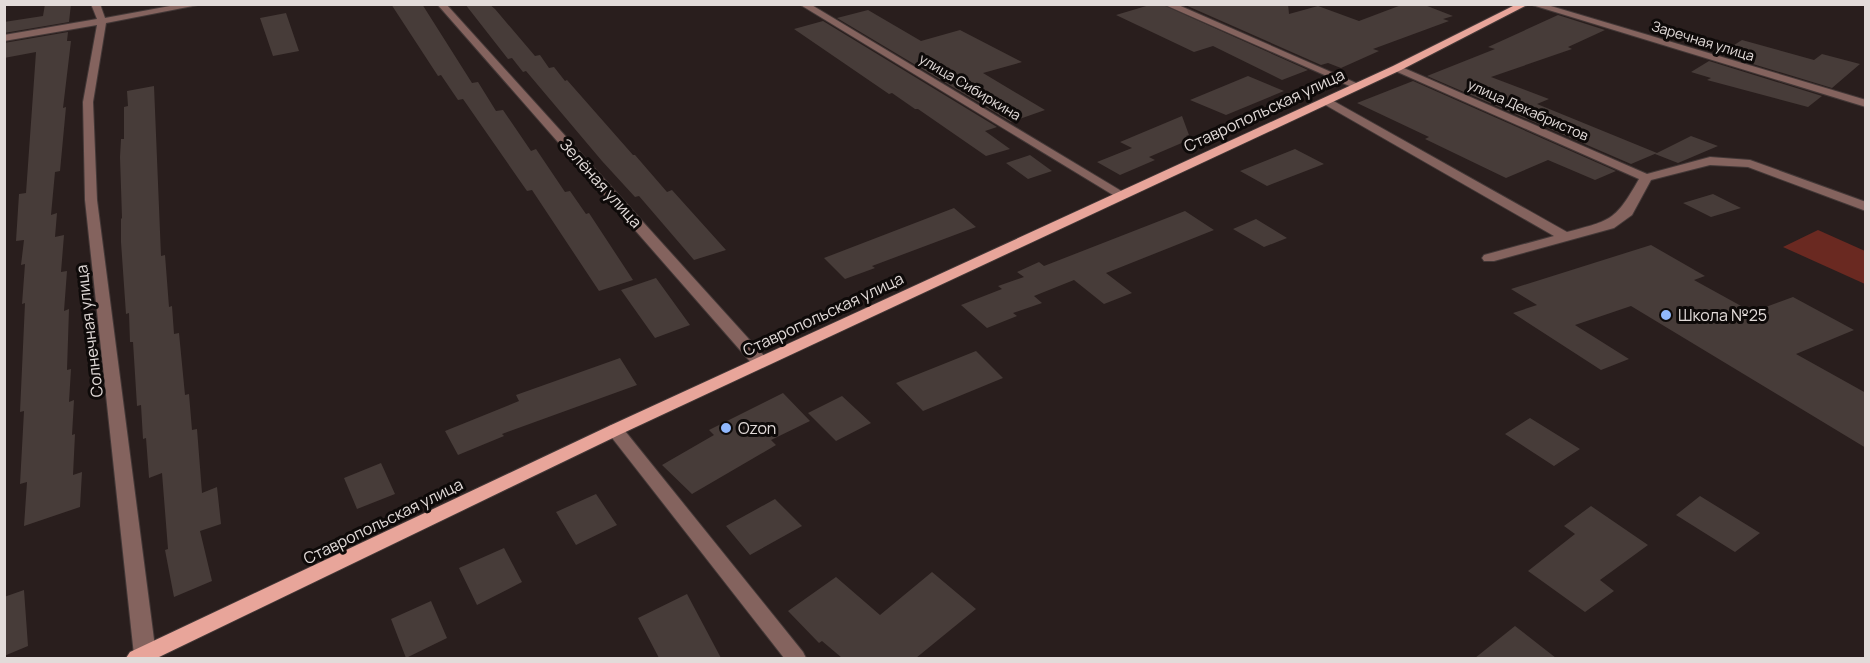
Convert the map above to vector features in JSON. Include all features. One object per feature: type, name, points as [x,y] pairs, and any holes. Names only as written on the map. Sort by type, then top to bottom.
[{"type":"main road","name":"Ставропольская улица","points":[[141,657],[760,362],[1359,86],[1525,4]]},
{"type":"street","points":[[95,4],[102,21]]},
{"type":"street","points":[[4,38],[199,4]]},
{"type":"street","name":"Зелёная улица","points":[[441,4],[760,362]]},
{"type":"street","name":"улица Сибиркина","points":[[803,4],[1122,195]]},
{"type":"street","points":[[1167,4],[1359,86]]},
{"type":"street","name":"Заречная улица","points":[[1533,4],[1866,104]]},
{"type":"street","name":"Солнечная улица","points":[[102,21],[88,102],[92,200],[141,657]]},
{"type":"street","name":"улица Декабристов","points":[[1397,68],[1646,178]]},
{"type":"street","points":[[1326,101],[1567,238]]},
{"type":"street","points":[[1489,258],[1608,225],[1627,212],[1646,178],[1710,161],[1750,164],[1866,207]]},
{"type":"street","points":[[615,430],[796,658]]},
{"type":"shaded area","points":[[1818,230],[1865,251],[1865,284],[1783,247]]},
{"type":"building","points":[[45,4],[71,4],[69,22],[4,33],[4,22],[43,16]]},
{"type":"building","points":[[391,4],[422,4],[472,83],[478,82],[496,111],[503,110],[531,151],[536,149],[565,192],[570,191],[586,214],[589,213],[633,280],[599,291],[532,190],[527,191],[463,99],[458,100],[441,75],[438,76]]},
{"type":"building","points":[[465,4],[489,4],[495,9],[535,56],[540,55],[549,68],[554,67],[565,81],[567,80],[667,192],[672,190],[726,250],[694,260],[639,196],[635,197],[602,161],[526,71],[523,72],[512,58],[508,59]]},
{"type":"building","points":[[1153,4],[1161,4],[1308,70],[1282,80],[1213,46],[1194,52],[1116,15]]},
{"type":"building","points":[[1183,4],[1288,4],[1289,14],[1318,6],[1359,21],[1404,4],[1422,4],[1453,16],[1443,19],[1449,21],[1373,49],[1379,51],[1341,68],[1328,63],[1321,65]]},
{"type":"building","points":[[868,10],[921,41],[960,30],[1022,62],[983,73],[1045,110],[1011,122],[837,18]]},
{"type":"building","points":[[286,13],[299,51],[273,56],[260,18]]},
{"type":"building","points":[[1558,15],[1605,30],[1568,47],[1572,49],[1491,77],[1549,99],[1537,104],[1657,153],[1631,164],[1427,76],[1495,49],[1488,47]]},
{"type":"building","points":[[823,21],[997,127],[985,131],[1010,149],[986,156],[918,109],[892,93],[889,94],[794,29]]},
{"type":"building","points":[[68,32],[67,41],[71,41],[63,108],[66,107],[60,171],[55,172],[51,215],[57,213],[55,237],[64,235],[61,272],[67,271],[64,311],[69,309],[67,370],[71,369],[69,402],[74,400],[73,475],[82,472],[80,507],[24,526],[27,482],[20,484],[24,411],[20,412],[25,264],[21,265],[24,240],[16,241],[19,194],[26,193],[36,52],[4,58],[4,43]]},
{"type":"building","points":[[1742,40],[1814,60],[1822,54],[1860,64],[1832,88],[1720,54]]},
{"type":"building","points":[[1709,61],[1822,96],[1808,107],[1707,80],[1711,78],[1691,72]]},
{"type":"building","points":[[1248,76],[1284,91],[1226,115],[1190,100]]},
{"type":"building","points":[[1413,81],[1616,171],[1595,180],[1548,160],[1506,178],[1425,139],[1429,137],[1357,103]]},
{"type":"building","points":[[154,86],[161,256],[165,255],[169,307],[172,306],[174,334],[179,333],[185,395],[189,394],[192,430],[197,429],[202,493],[217,487],[221,524],[200,531],[212,581],[174,597],[165,550],[168,549],[162,473],[149,478],[141,405],[137,406],[133,342],[130,342],[129,313],[126,314],[121,242],[120,157],[121,139],[124,139],[124,107],[128,106],[127,91]]},
{"type":"building","points":[[1182,116],[1189,135],[1186,136],[1191,139],[1149,157],[1155,160],[1120,175],[1097,162],[1132,148],[1120,142]]},
{"type":"building","points":[[1691,136],[1718,146],[1678,163],[1655,154]]},
{"type":"building","points":[[1295,149],[1324,164],[1267,186],[1240,171]]},
{"type":"building","points":[[1030,155],[1052,171],[1028,179],[1006,163]]},
{"type":"building","points":[[1713,194],[1741,208],[1711,217],[1683,203]]},
{"type":"building","points":[[954,208],[976,227],[872,266],[875,268],[845,279],[824,258]]},
{"type":"building","points":[[1185,211],[1214,230],[1106,273],[1132,293],[1104,304],[1074,280],[1034,296],[1042,303],[1013,313],[1017,316],[987,328],[961,305],[1002,289],[998,286],[1024,277],[1017,272],[1039,262],[1044,266]]},
{"type":"building","points":[[1256,219],[1287,238],[1264,247],[1233,229]]},
{"type":"building","points":[[1651,245],[1705,276],[1694,280],[1752,312],[1793,297],[1854,330],[1796,354],[1866,393],[1866,448],[1631,306],[1575,325],[1629,359],[1601,370],[1513,313],[1537,305],[1511,289]]},
{"type":"building","points":[[656,278],[690,325],[655,338],[621,290]]},
{"type":"building","points":[[976,351],[1003,378],[923,411],[896,383]]},
{"type":"building","points":[[620,358],[637,385],[502,434],[504,436],[458,455],[445,431],[519,401],[516,395]]},
{"type":"building","points":[[783,393],[810,421],[771,440],[776,445],[692,494],[662,465],[714,435],[709,430]]},
{"type":"building","points":[[842,396],[871,423],[836,441],[808,413]]},
{"type":"building","points":[[1530,418],[1580,449],[1554,466],[1505,434]]},
{"type":"building","points":[[381,463],[395,494],[357,509],[344,478]]},
{"type":"building","points":[[596,494],[617,525],[576,545],[556,512]]},
{"type":"building","points":[[1700,496],[1760,533],[1735,552],[1676,515]]},
{"type":"building","points":[[775,499],[802,526],[750,555],[726,526]]},
{"type":"building","points":[[1591,506],[1648,545],[1600,580],[1614,591],[1585,612],[1528,571],[1575,534],[1564,526]]},
{"type":"building","points":[[504,548],[522,582],[477,605],[459,568]]},
{"type":"building","points":[[932,572],[976,609],[916,658],[842,658],[822,641],[819,643],[788,611],[836,577],[880,615]]},
{"type":"building","points":[[24,590],[28,646],[4,656],[4,597]]},
{"type":"building","points":[[687,594],[721,658],[659,658],[638,618]]},
{"type":"building","points":[[431,601],[447,638],[406,658],[391,619]]},
{"type":"building","points":[[1515,626],[1556,658],[1475,658]]},
{"type":"place","name":"Школа №25","points":[[1666,315]]},
{"type":"place","name":"Ozon","points":[[726,428]]}]
